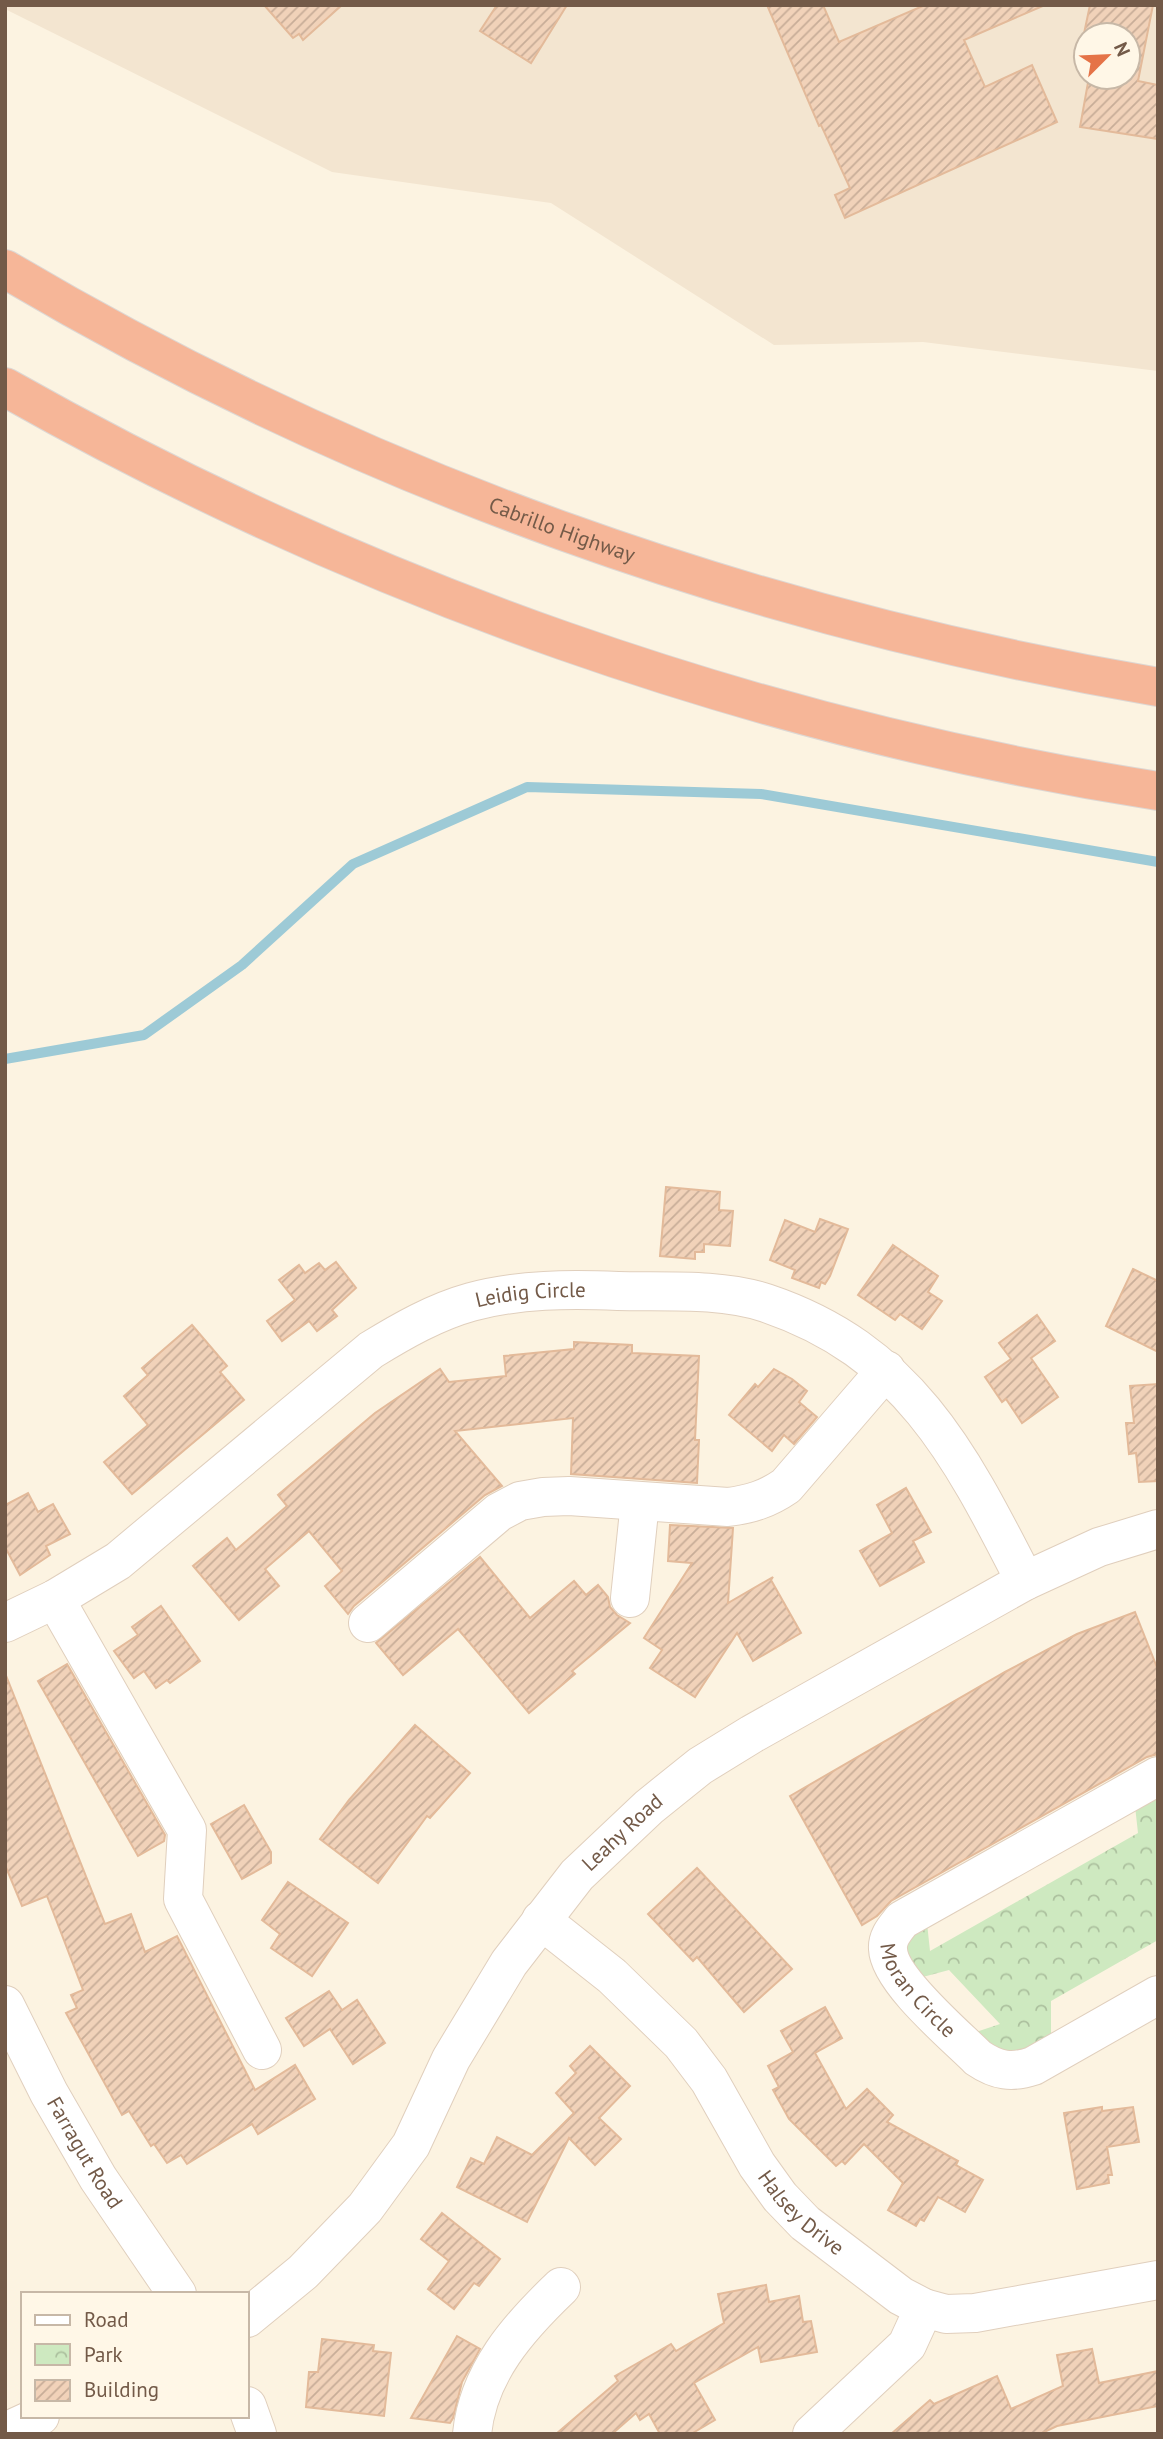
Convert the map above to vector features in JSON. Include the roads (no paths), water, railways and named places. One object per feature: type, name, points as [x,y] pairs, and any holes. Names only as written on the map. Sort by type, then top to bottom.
[{"type":"highway","name":"Cabrillo Highway","points":[[5,269],[151,350],[304,424],[419,475],[602,545],[736,589],[865,625],[1013,660],[1158,687]]},
{"type":"highway","points":[[5,387],[134,456],[282,527],[457,601],[595,651],[724,692],[864,730],[1003,762],[1158,791]]},
{"type":"street","name":"Leidig Circle","points":[[5,1623],[55,1599],[118,1561],[370,1350],[403,1330],[470,1302],[551,1290],[721,1294],[765,1303],[806,1320],[854,1346],[886,1370],[931,1418],[959,1459],[1025,1581]]},
{"type":"street","points":[[368,1623],[476,1529],[499,1511],[520,1502],[543,1497],[569,1496],[728,1507],[752,1504],[770,1497],[793,1478],[886,1370]]},
{"type":"street","points":[[630,1598],[640,1502]]},
{"type":"street","name":"Leahy Road","points":[[248,2317],[334,2241],[392,2174],[411,2145],[451,2059],[509,1963],[577,1875],[649,1807],[700,1766],[1025,1581],[1099,1548],[1158,1529]]},
{"type":"street","points":[[55,1599],[187,1830],[183,1899],[262,2050]]},
{"type":"street","name":"Moran Circle","points":[[1158,1776],[902,1920],[892,1932],[887,1948],[892,1966],[904,1983],[978,2059],[990,2067],[1003,2070],[1018,2071],[1033,2066],[1158,1996]]},
{"type":"street","name":"Halsey Drive","points":[[541,1920],[612,1976],[681,2043],[709,2080],[757,2165],[780,2197],[805,2223],[901,2296],[924,2308],[946,2314],[975,2313],[1158,2280]]},
{"type":"street","name":"Farragut Road","points":[[5,2005],[49,2093],[98,2178],[176,2292]]},
{"type":"street","points":[[472,2434],[474,2411],[487,2378],[524,2323],[561,2287]]},
{"type":"street","points":[[812,2434],[907,2345],[924,2308]]},
{"type":"street","points":[[248,2409],[257,2434]]},
{"type":"street","points":[[5,2432],[36,2418]]},
{"type":"waterway","points":[[5,1059],[144,1035],[242,965],[353,864],[527,787],[761,794],[1158,862]]}]
